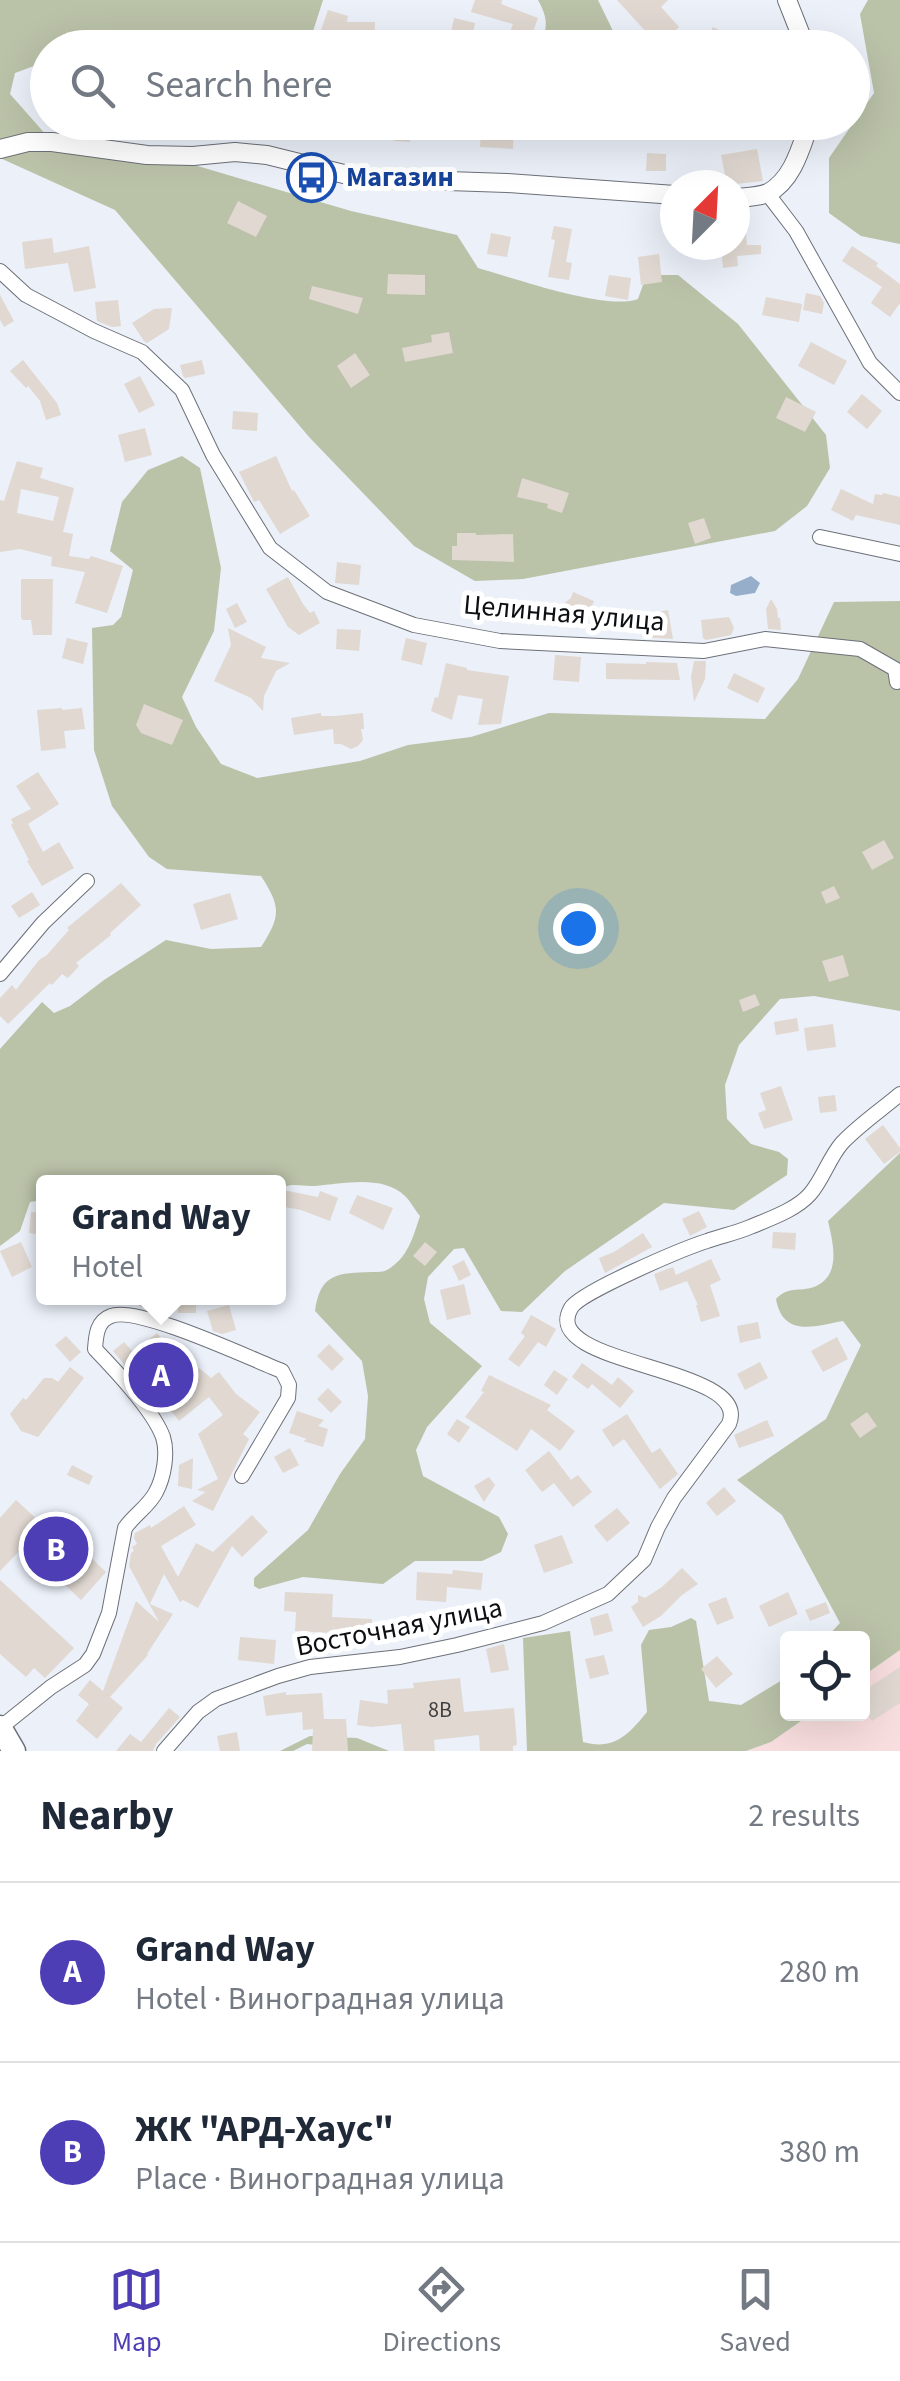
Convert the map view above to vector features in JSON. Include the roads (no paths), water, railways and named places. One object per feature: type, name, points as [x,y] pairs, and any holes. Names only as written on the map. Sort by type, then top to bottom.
[{"type":"main road","points":[[0,1727],[14,1751]]},
{"type":"street","points":[[787,0],[799,30]]},
{"type":"street","points":[[750,196],[767,193],[785,178],[803,140]]},
{"type":"street","points":[[0,149],[28,142],[52,142],[147,155],[235,152],[267,155],[360,178],[507,183],[660,195]]},
{"type":"street","points":[[767,193],[796,231],[870,363],[900,393]]},
{"type":"street","name":"Целинная улица","points":[[0,271],[26,296],[142,352],[182,390],[213,455],[270,548],[327,592],[414,625],[500,641],[704,651],[766,640],[860,649],[895,669],[897,682]]},
{"type":"street","points":[[820,537],[900,554]]},
{"type":"street","points":[[0,974],[43,923],[87,881]]},
{"type":"street","name":"Восточная улица","points":[[164,1751],[198,1712],[216,1699],[310,1667],[400,1657],[543,1623],[608,1594],[636,1570],[674,1498],[729,1424],[730,1407],[714,1391],[696,1382],[614,1356],[580,1340],[568,1324],[571,1307],[580,1298],[634,1272],[800,1204],[842,1143],[900,1094]]},
{"type":"street","points":[[0,1727],[85,1665],[109,1613],[126,1528],[154,1496],[162,1478],[164,1440],[151,1416],[95,1349],[100,1324],[108,1316],[124,1313],[157,1320],[282,1372],[289,1385],[288,1398],[242,1476]]},
{"type":"water","points":[[751,576],[760,583],[755,593],[730,593],[731,585]]},
{"type":"place","name":"Магазин","points":[[311,177]]},
{"type":"place","name":"Grand Way","points":[[161,1375]]},
{"type":"place","name":"ЖК \"АРД-Хаус\"","points":[[56,1549]]}]
